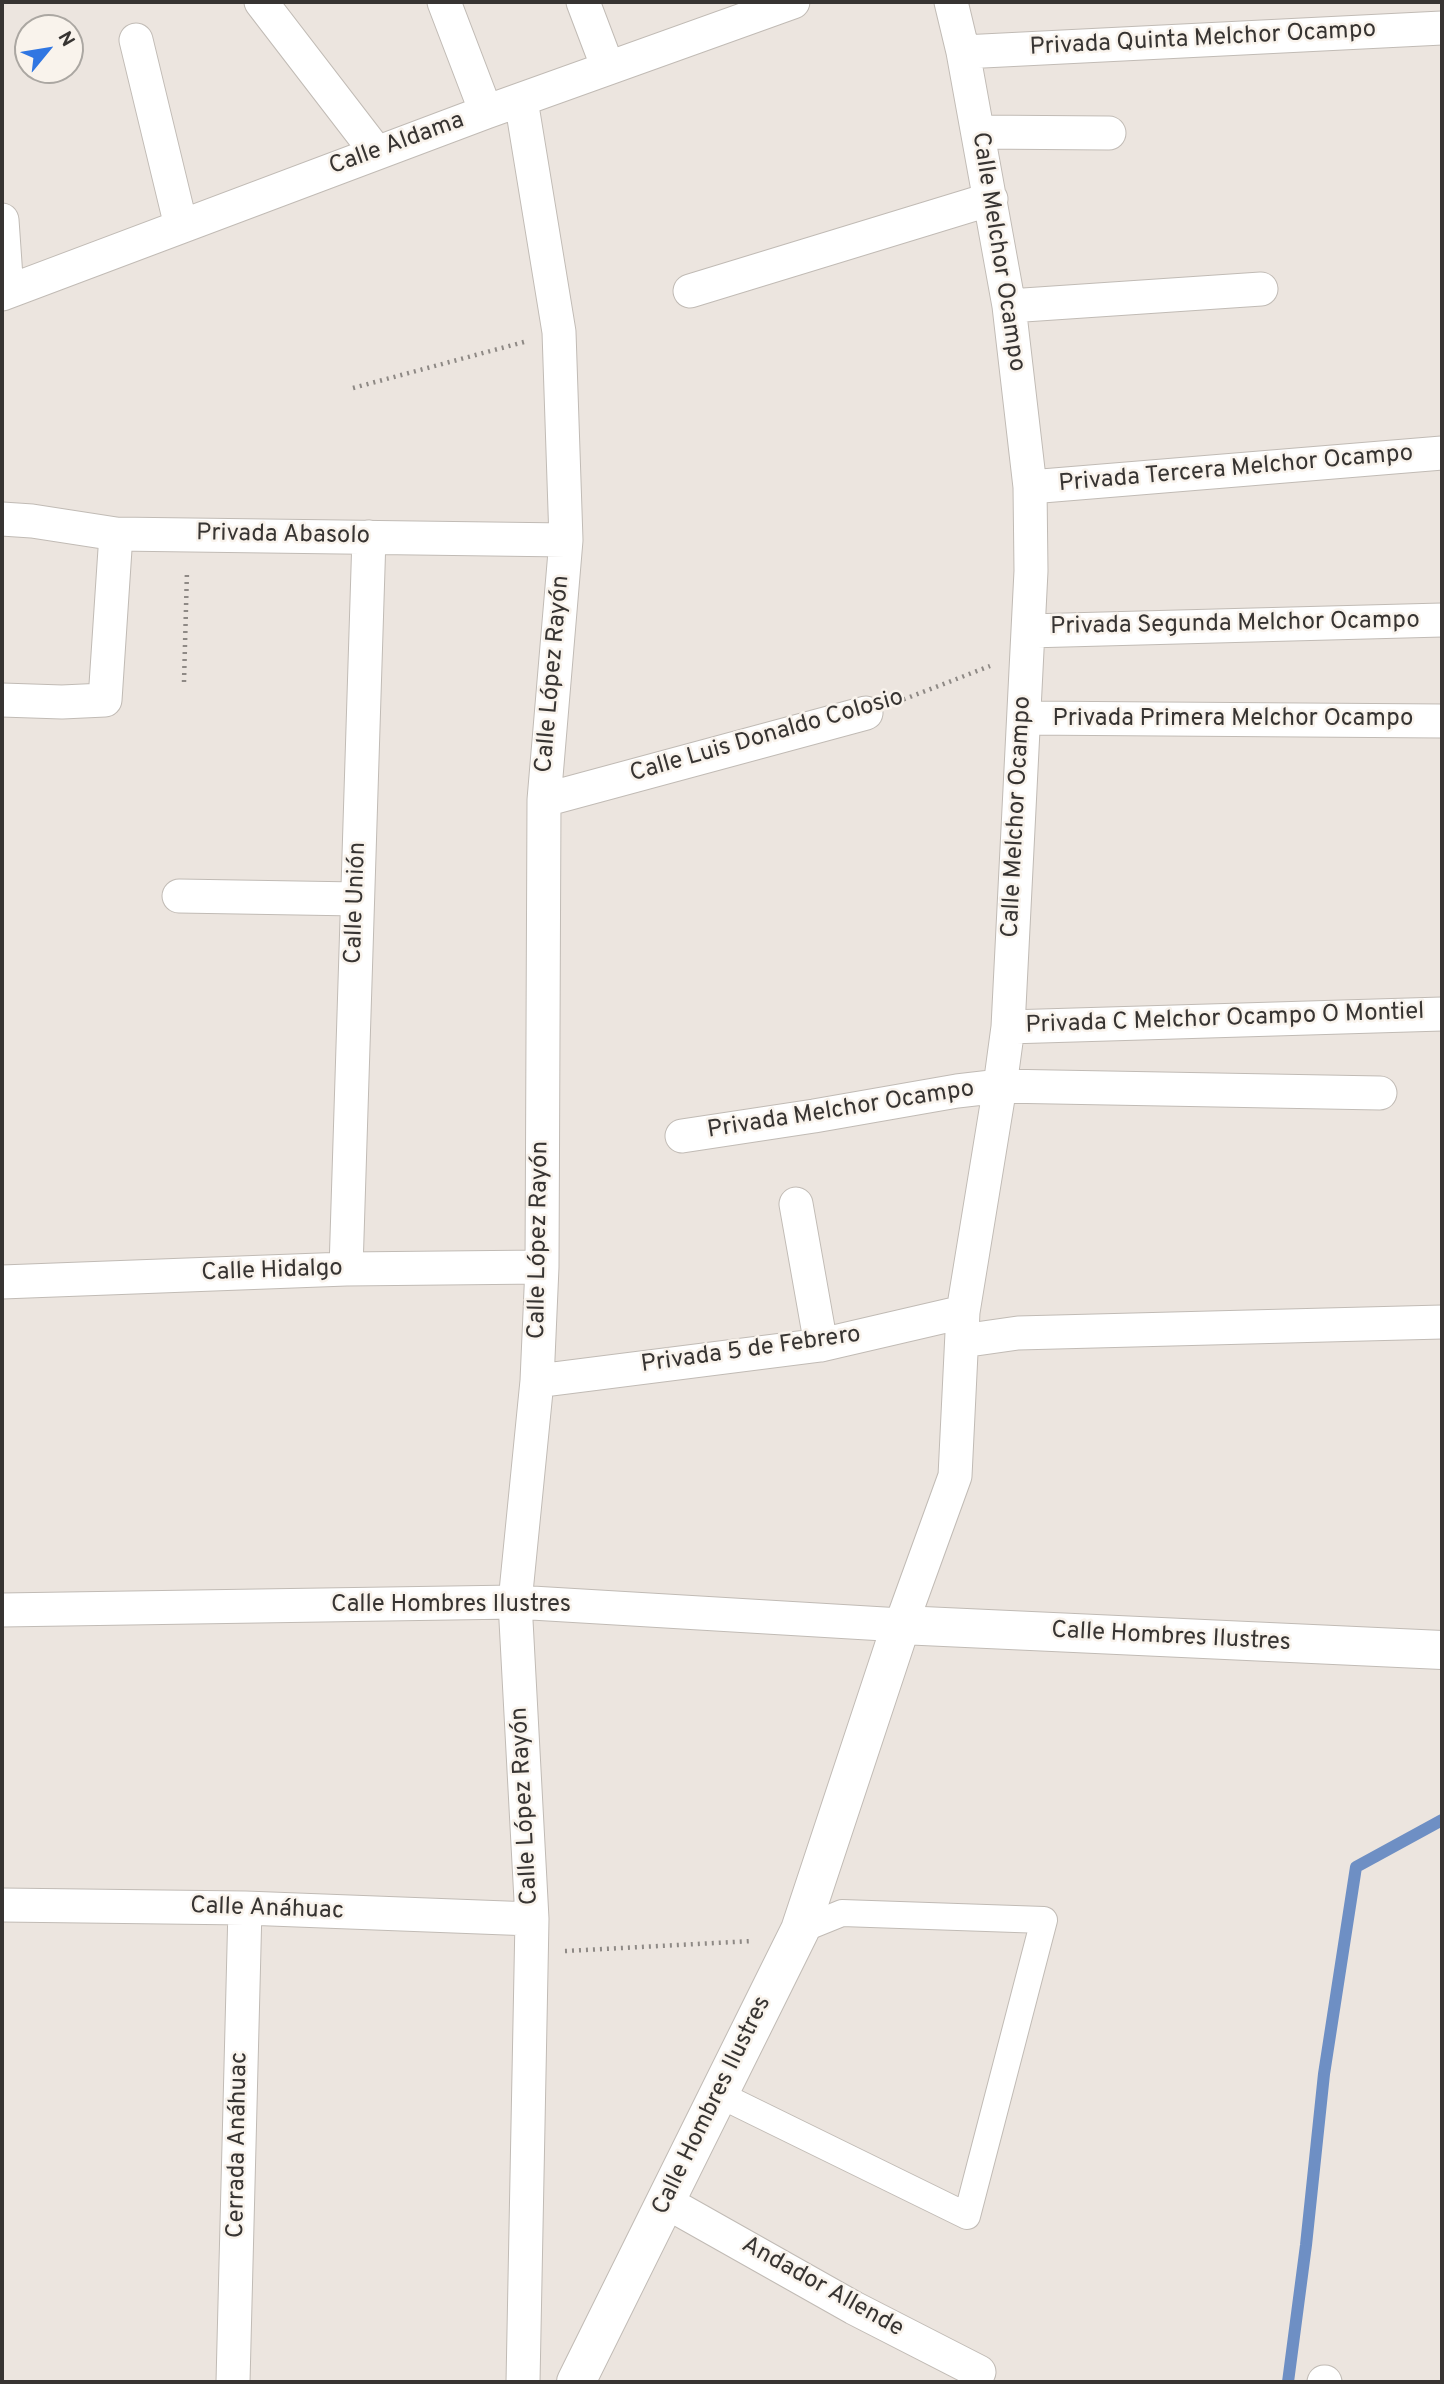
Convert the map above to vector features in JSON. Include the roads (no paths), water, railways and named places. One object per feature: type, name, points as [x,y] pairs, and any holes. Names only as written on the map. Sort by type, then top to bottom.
[{"type":"street","points":[[261,2],[377,153]]},
{"type":"street","points":[[444,2],[486,112]]},
{"type":"street","points":[[583,2],[608,68]]},
{"type":"street","name":"Calle Aldama","points":[[4,293],[608,68],[746,10],[793,2]]},
{"type":"street","name":"Calle Melchor Ocampo","points":[[901,1625],[955,1476],[962,1326],[1007,1027],[1031,571],[1030,487],[1009,306],[963,52],[951,2]]},
{"type":"street","name":"Privada Quinta Melchor Ocampo","points":[[963,52],[1442,28]]},
{"type":"street","points":[[136,40],[181,226]]},
{"type":"street","name":"Calle López Rayón","points":[[521,100],[559,332],[566,540],[544,800],[542,1267],[537,1381],[515,1602],[532,1919],[523,2382]]},
{"type":"street","points":[[978,132],[1109,133]]},
{"type":"street","points":[[690,291],[990,199]]},
{"type":"street","points":[[2,220],[4,293]]},
{"type":"street","points":[[1009,306],[1262,289]]},
{"type":"street","name":"Privada Tercera Melchor Ocampo","points":[[1030,487],[1442,453]]},
{"type":"street","name":"Privada Abasolo","points":[[2,519],[33,520],[116,534],[566,540]]},
{"type":"street","points":[[2,700],[105,700],[116,534]]},
{"type":"street","name":"Calle Unión","points":[[346,1269],[369,537]]},
{"type":"street","name":"Privada Segunda Melchor Ocampo","points":[[1027,641],[1442,620]]},
{"type":"street","name":"Calle Luis Donaldo Colosio","points":[[544,800],[866,713]]},
{"type":"street","name":"Privada Primera Melchor Ocampo","points":[[1024,718],[1442,721]]},
{"type":"street","points":[[179,896],[357,899]]},
{"type":"street","name":"Privada C Melchor Ocampo O Montiel","points":[[1007,1027],[1442,1014]]},
{"type":"street","points":[[1000,1086],[1380,1093]]},
{"type":"street","name":"Privada Melchor Ocampo","points":[[682,1136],[1000,1086]]},
{"type":"street","points":[[796,1203],[821,1345]]},
{"type":"street","name":"Calle Hidalgo","points":[[2,1282],[346,1269],[542,1267]]},
{"type":"street","name":"Privada 5 de Febrero","points":[[537,1381],[962,1326],[1018,1333],[1442,1322]]},
{"type":"street","name":"Calle Hombres Ilustres","points":[[2,1610],[515,1602],[901,1625],[1442,1650]]},
{"type":"street","name":"Calle Hombres Ilustres","points":[[585,2378],[666,2202],[800,1930],[901,1625]]},
{"type":"street","name":"Calle Anáhuac","points":[[2,1905],[245,1908],[532,1919]]},
{"type":"street","name":"Cerrada Anáhuac","points":[[233,2382],[245,1908]]},
{"type":"street","points":[[718,2094],[967,2216],[1044,1920],[842,1913],[800,1930]]},
{"type":"street","name":"Andador Allende","points":[[666,2202],[854,2308],[979,2372]]},
{"type":"waterway","points":[[1288,2382],[1324,2074],[1356,1867],[1442,1820]]}]
